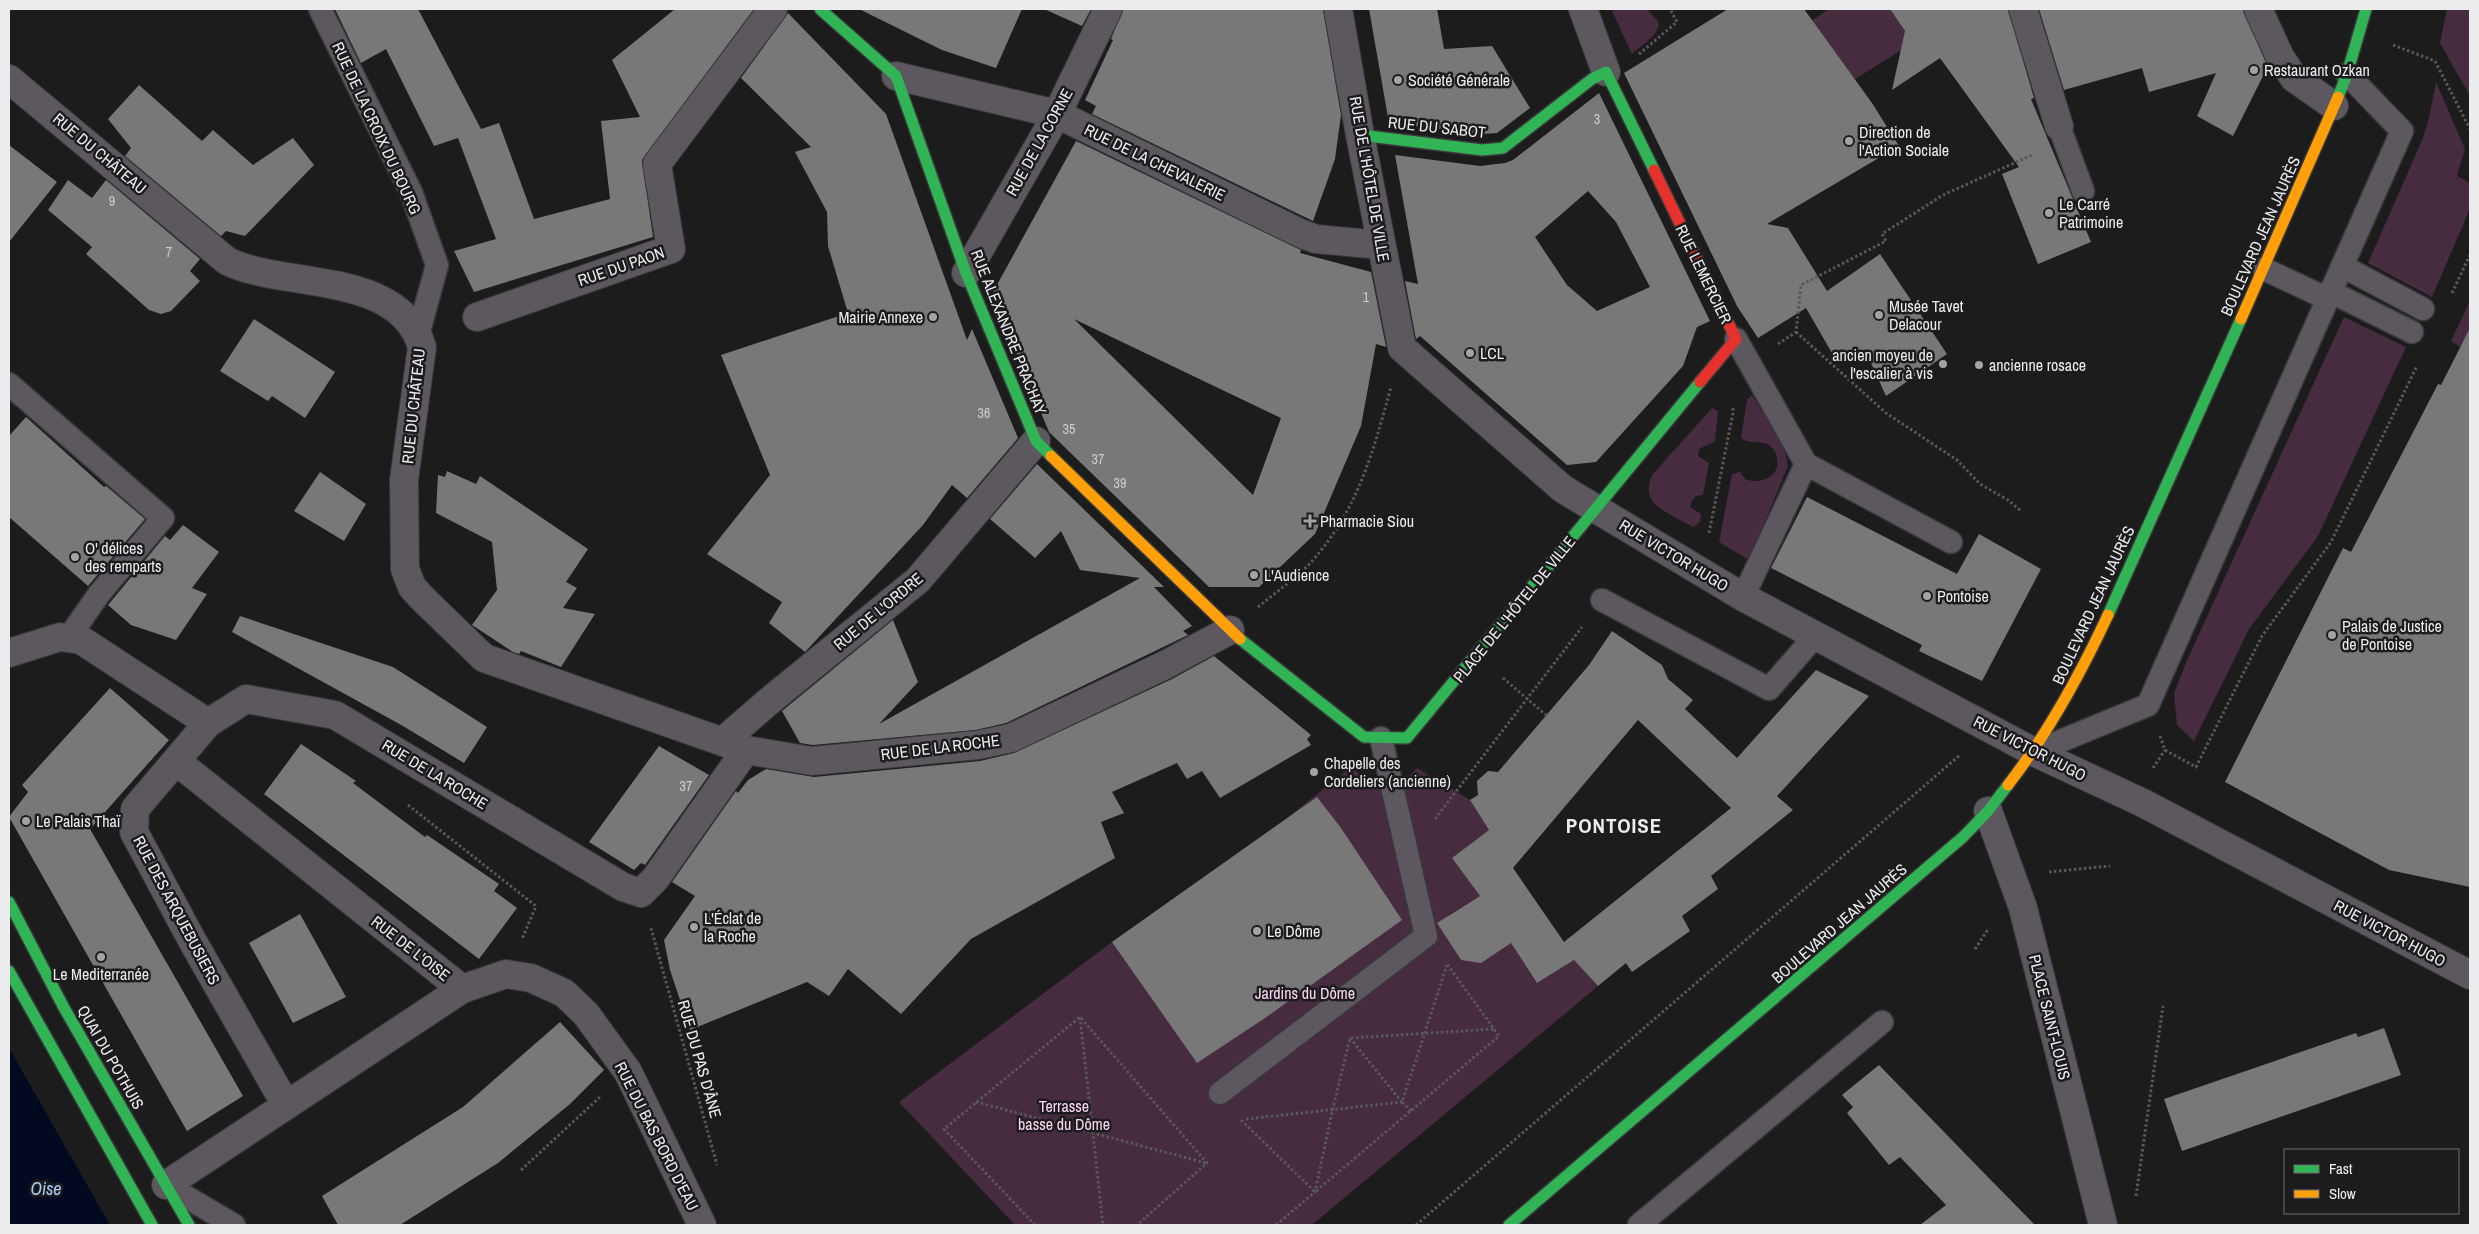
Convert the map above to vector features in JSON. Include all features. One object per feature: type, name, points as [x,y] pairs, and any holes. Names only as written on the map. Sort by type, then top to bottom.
[{"type":"main road","name":"RUE ALEXANDRE PRACHAY","points":[[820,9],[896,76],[966,273],[1036,441],[1230,630]]},
{"type":"main road","name":"BOULEVARD JEAN JAURÈS","points":[[1509,1225],[1962,837],[1988,811],[2034,752],[2080,676],[2264,269],[2347,74],[2366,9]]},
{"type":"main road","name":"RUE DU SABOT","points":[[1360,135],[1482,150],[1503,148],[1592,79],[1606,72]]},
{"type":"main road","name":"RUE LEMERCIER","points":[[1596,508],[1736,339],[1606,72]]},
{"type":"main road","name":"PLACE DE L'HÔTEL DE VILLE","points":[[1230,630],[1246,645],[1364,737],[1407,738],[1596,508]]},
{"type":"main road","name":"QUAI DU POTHUIS","points":[[9,902],[39,964],[189,1225]]},
{"type":"main road","points":[[9,971],[152,1225]]},
{"type":"street","name":"RUE DU PAON","points":[[477,316],[671,249],[657,164],[773,9]]},
{"type":"street","name":"RUE DE LA CORNE","points":[[966,273],[1057,114],[1108,9]]},
{"type":"street","name":"RUE DE L'HÔTEL DE VILLE","points":[[1338,9],[1360,135],[1402,348]]},
{"type":"street","name":"RUE LEMERCIER","points":[[1583,9],[1606,72]]},
{"type":"street","points":[[2024,9],[2062,133]]},
{"type":"street","points":[[2258,9],[2280,57],[2294,78],[2334,106]]},
{"type":"street","name":"RUE DE LA CHEVALERIE","points":[[896,76],[1057,114],[1302,234],[1316,239],[1381,245]]},
{"type":"street","name":"RUE DU CHÂTEAU","points":[[9,79],[227,261],[241,268],[257,272],[343,286],[364,292],[400,314],[418,335],[422,347],[409,434],[404,508],[405,569],[412,587],[484,658],[735,745]]},
{"type":"street","points":[[1402,348],[1563,489],[1596,508]]},
{"type":"street","name":"RUE DE L'ORDRE","points":[[735,745],[768,702],[918,580],[1036,441]]},
{"type":"street","name":"RUE VICTOR HUGO","points":[[1596,508],[1743,597],[2034,752],[2143,803],[2470,975]]},
{"type":"street","name":"RUE DE LA ROCHE","points":[[208,723],[246,699],[335,714],[623,887],[641,893],[655,879],[735,745],[812,761],[978,745],[1011,738],[1165,665],[1230,630]]},
{"type":"street","points":[[9,652],[46,640],[69,637],[81,640],[208,723]]},
{"type":"street","name":"RUE DES ARQUEBUSIERS","points":[[208,723],[135,809],[134,832],[193,942],[286,1105]]},
{"type":"street","name":"RUE DE L'OISE","points":[[166,1185],[462,989],[176,761]]},
{"type":"street","name":"PLACE SAINT-LOUIS","points":[[1988,811],[2023,908],[2103,1225]]},
{"type":"street","name":"RUE DU BAS BORD D'EAU","points":[[462,989],[506,974],[531,978],[564,992],[586,1014],[628,1072],[702,1225]]},
{"type":"lane","name":"RUE DE LA CROIX DU BOURG","points":[[320,9],[410,192],[437,265],[418,335]]},
{"type":"lane","points":[[2034,752],[2148,705],[2402,131],[2347,74]]},
{"type":"lane","points":[[2062,133],[2084,191]]},
{"type":"lane","points":[[2342,266],[2422,309]]},
{"type":"lane","points":[[2264,269],[2412,332]]},
{"type":"lane","points":[[1736,339],[1806,464],[1951,542]]},
{"type":"lane","points":[[9,384],[163,518],[99,594],[69,637]]},
{"type":"lane","points":[[1743,597],[1806,464]]},
{"type":"lane","points":[[1602,600],[1768,689],[1816,635]]},
{"type":"lane","points":[[1220,1094],[1426,936],[1381,738]]},
{"type":"lane","points":[[1639,1225],[1882,1022]]},
{"type":"lane","points":[[166,1185],[234,1225]]},
{"type":"path","points":[[1634,58],[1676,22],[1670,9]]},
{"type":"path","points":[[2360,32],[2435,61],[2470,129]]},
{"type":"path","points":[[1796,332],[1801,285],[1886,241],[1882,234],[1943,195],[2062,133]]},
{"type":"path","points":[[2448,300],[2470,255]]},
{"type":"path","points":[[1784,340],[1796,332]]},
{"type":"path","points":[[1796,332],[1886,413],[1957,460],[1980,484],[2008,500],[2021,511]]},
{"type":"path","points":[[1230,630],[1313,560],[1346,515],[1368,470],[1402,348]]},
{"type":"path","points":[[2196,767],[2262,636],[2331,542],[2418,363]]},
{"type":"path","points":[[1702,572],[1733,413]]},
{"type":"path","points":[[1407,855],[1602,600]]},
{"type":"path","points":[[1502,676],[1546,715]]},
{"type":"path","points":[[1416,1225],[1885,822],[1990,728]]},
{"type":"path","points":[[405,802],[536,906],[530,920]]},
{"type":"path","points":[[2044,873],[2110,866]]},
{"type":"path","points":[[1276,1225],[1499,1036],[1426,936]]},
{"type":"path","name":"RUE DU PAS D'ÂNE","points":[[654,941],[720,1175]]},
{"type":"path","points":[[1402,1102],[1447,964]]},
{"type":"path","points":[[2136,1197],[2163,1006]]},
{"type":"path","points":[[1330,1010],[1350,1038],[1411,1111]]},
{"type":"path","points":[[1035,1225],[944,1129],[1080,1017]]},
{"type":"path","points":[[1080,1017],[1103,1225]]},
{"type":"path","points":[[1080,1017],[1207,1163]]},
{"type":"path","points":[[1350,1038],[1494,1029]]},
{"type":"path","points":[[1315,1192],[1332,1108],[1350,1038]]},
{"type":"path","points":[[521,1170],[628,1072]]},
{"type":"path","points":[[976,1102],[1207,1163]]},
{"type":"path","points":[[1240,1119],[1402,1102]]},
{"type":"path","points":[[1240,1119],[1248,1113]]},
{"type":"path","points":[[1240,1119],[1315,1192]]},
{"type":"path","points":[[1137,1225],[1207,1163]]},
{"type":"green space","points":[[1611,9],[1647,9],[1658,22],[1657,31],[1632,54]]},
{"type":"green space","points":[[1829,9],[1890,9],[1913,43],[1855,79],[1770,49]]},
{"type":"green space","points":[[2447,9],[2470,9],[2470,96],[2440,43]]},
{"type":"green space","points":[[2436,82],[2465,149],[2457,176],[2470,183],[2470,209],[2432,297],[2368,263],[2423,138]]},
{"type":"green space","points":[[2470,301],[2470,354],[2451,341]]},
{"type":"green space","points":[[2344,317],[2406,347],[2318,536],[2249,629],[2194,741],[2177,725],[2174,693],[2188,658]]},
{"type":"green space","points":[[1752,395],[1779,438],[1788,466],[1749,560],[1719,542],[1732,474],[1740,472],[1745,479],[1759,481],[1775,472],[1777,466],[1775,452],[1772,447],[1764,443],[1741,438],[1747,400]]},
{"type":"green space","points":[[1712,408],[1718,411],[1715,441],[1699,449],[1698,456],[1709,463],[1703,495],[1694,498],[1690,507],[1701,514],[1700,522],[1693,527],[1658,507],[1649,493],[1649,485],[1653,474]]},
{"type":"green space","name":"Jardins du Dôme","points":[[1351,767],[1376,787],[1400,785],[1417,768],[1470,800],[1489,830],[1452,858],[1480,896],[1450,914],[1446,937],[1461,960],[1511,943],[1537,983],[1574,960],[1598,986],[1312,1225],[1015,1225],[899,1102],[1112,942],[1287,818]]},
{"type":"water","name":"Oise","points":[[9,1048],[110,1225],[9,1225]]},
{"type":"building","points":[[335,9],[418,9],[481,129],[499,123],[534,219],[610,199],[601,121],[640,117],[612,60],[675,9],[754,9],[642,160],[653,237],[474,292],[454,251],[496,239],[458,138],[434,146],[386,49],[361,63]]},
{"type":"building","points":[[859,9],[1022,9],[996,68],[942,50]]},
{"type":"building","points":[[1044,9],[1091,9],[1082,26]]},
{"type":"building","points":[[1123,9],[1323,9],[1341,115],[1335,159],[1313,221],[1092,114],[1096,106],[1085,100],[1113,40],[1111,39]]},
{"type":"building","points":[[1369,9],[1437,9],[1444,49],[1492,46],[1530,108],[1497,133],[1482,134],[1389,123]]},
{"type":"building","points":[[1728,9],[1804,9],[1872,103],[1899,146],[1767,224],[1788,228],[1827,291],[1880,254],[1947,354],[1886,396],[1871,363],[1836,360],[1806,308],[1758,338],[1737,306],[1624,73]]},
{"type":"building","points":[[1890,9],[2008,9],[2034,98],[2031,99],[2091,242],[2038,264],[2002,174],[2019,167],[1940,58],[1892,90],[1905,31]]},
{"type":"building","points":[[2039,9],[2243,9],[2266,63],[2264,74],[2233,136],[2197,116],[2216,73],[2149,92],[2142,68],[2064,90]]},
{"type":"building","points":[[788,13],[886,114],[967,340],[972,329],[1018,438],[967,498],[952,485],[923,525],[805,652],[769,623],[782,602],[707,554],[770,475],[721,355],[848,313],[828,246],[827,212],[795,152],[811,147],[741,78]]},
{"type":"building","points":[[139,85],[202,141],[213,130],[253,165],[293,138],[314,165],[245,236],[226,231],[221,236],[125,156],[131,148],[108,119]]},
{"type":"building","points":[[1599,93],[1710,321],[1697,327],[1683,366],[1596,462],[1567,465],[1420,336],[1416,339],[1405,281],[1418,284],[1395,155],[1480,166],[1505,163],[1513,160]],"holes":[[[1588,191],[1616,222],[1650,287],[1597,311],[1567,285],[1535,237]]]},
{"type":"building","points":[[1076,141],[1301,250],[1300,253],[1371,272],[1386,347],[1376,344],[1361,426],[1315,534],[1259,587],[1209,587],[1049,432],[992,294]],"holes":[[[1074,319],[1281,418],[1253,495]]]},
{"type":"building","points":[[9,145],[57,182],[9,242]]},
{"type":"building","points":[[68,180],[92,198],[106,180],[200,259],[190,271],[200,281],[171,311],[161,314],[149,310],[86,254],[92,247],[48,210]]},
{"type":"building","points":[[254,319],[335,372],[305,418],[272,396],[268,401],[220,371]]},
{"type":"building","name":"Palais de Justice de Pontoise","points":[[2470,328],[2470,887],[2389,870],[2225,782],[2343,548],[2351,552],[2438,384],[2441,385]]},
{"type":"building","points":[[26,417],[104,487],[106,486],[145,519],[88,586],[9,517],[9,436]]},
{"type":"building","points":[[1037,464],[1164,587],[1154,587],[1192,626],[1183,631],[1188,635],[1006,723],[976,730],[813,745],[800,743],[782,711],[893,620],[918,682],[879,724],[1140,578],[1080,570],[1061,531],[1035,558],[990,519]]},
{"type":"building","points":[[447,471],[476,484],[480,476],[588,549],[566,582],[577,588],[563,608],[595,614],[561,667],[521,651],[519,654],[513,652],[472,625],[497,590],[492,542],[436,513],[438,475],[445,477]]},
{"type":"building","points":[[320,472],[366,504],[344,541],[294,511]]},
{"type":"building","name":"Pontoise","points":[[1807,497],[1957,574],[1979,534],[2041,569],[1982,681],[1919,651],[1922,645],[1771,568]]},
{"type":"building","points":[[183,525],[219,552],[192,588],[207,594],[176,640],[131,625],[108,605],[165,536],[170,540]]},
{"type":"building","points":[[240,616],[393,667],[487,727],[464,763],[403,726],[232,632]]},
{"type":"building","points":[[1612,631],[1662,665],[1668,679],[1693,700],[1685,709],[1737,758],[1816,670],[1869,696],[1777,796],[1793,810],[1711,876],[1718,889],[1682,916],[1690,931],[1632,972],[1626,963],[1598,986],[1574,960],[1537,983],[1511,943],[1481,963],[1461,960],[1437,923],[1480,896],[1452,858],[1489,830],[1470,800],[1478,795],[1477,781],[1488,771],[1498,772],[1589,665]],"holes":[[[1638,720],[1731,808],[1564,942],[1513,868]]]},
{"type":"building","points":[[1214,656],[1311,735],[1307,739],[1311,745],[1220,798],[1202,771],[1187,779],[1177,763],[1112,792],[1124,813],[1101,822],[1115,858],[971,939],[901,1014],[848,969],[829,996],[807,982],[690,1030],[670,970],[664,940],[695,896],[672,882],[736,791],[738,793],[748,780],[766,769],[814,777],[980,761],[1014,753],[1172,679]]},
{"type":"building","points":[[110,688],[169,740],[90,829],[243,1096],[187,1131],[9,817],[28,792],[22,785]]},
{"type":"building","points":[[301,744],[356,781],[353,783],[425,837],[427,835],[499,884],[494,891],[517,908],[479,959],[264,794]]},
{"type":"building","points":[[659,746],[709,775],[645,865],[641,863],[634,870],[589,842]]},
{"type":"building","name":"Le Dôme","points":[[1317,797],[1341,828],[1402,920],[1265,1018],[1197,1063],[1112,942]]},
{"type":"building","points":[[300,914],[346,997],[293,1023],[249,943]]},
{"type":"building","points":[[560,1022],[604,1070],[570,1104],[498,1163],[400,1225],[338,1225],[322,1196],[463,1107]]},
{"type":"building","points":[[2384,1028],[2401,1075],[2182,1151],[2164,1099],[2356,1033],[2358,1037]]},
{"type":"building","points":[[1879,1065],[2035,1225],[1920,1225],[1946,1205],[1900,1157],[1889,1165],[1847,1113],[1853,1107],[1842,1095]]},
{"type":"traffic: fast","points":[[820,9],[896,76],[966,273],[1036,441],[1051,456]]},
{"type":"traffic: fast","points":[[2338,97],[2347,74],[2366,9]]},
{"type":"traffic: fast","points":[[1360,135],[1482,150],[1503,148],[1592,79],[1606,72],[1654,170]]},
{"type":"traffic: fast","points":[[2108,615],[2241,319]]},
{"type":"traffic: fast","points":[[1240,639],[1364,737],[1407,738],[1700,382]]},
{"type":"traffic: fast","points":[[1509,1225],[1963,837],[1988,811],[2008,785]]},
{"type":"traffic: fast","points":[[9,902],[63,1006],[189,1225]]},
{"type":"traffic: fast","points":[[9,971],[152,1225]]},
{"type":"traffic: slow","points":[[2241,319],[2338,97]]},
{"type":"traffic: slow","points":[[1051,456],[1240,639]]},
{"type":"traffic: slow","points":[[2008,785],[2037,745],[2063,703],[2108,615]]},
{"type":"traffic: jam","points":[[1654,170],[1736,339],[1700,382]]},
{"type":"place","name":"Restaurant Ozkan","points":[[2254,70]]},
{"type":"place","name":"Société Générale","points":[[1398,80]]},
{"type":"place","name":"Direction de l'Action Sociale","points":[[1849,141]]},
{"type":"place","name":"Le Carré Patrimoine","points":[[2049,213]]},
{"type":"place","name":"Musée Tavet Delacour","points":[[1879,315]]},
{"type":"place","name":"Mairie Annexe","points":[[933,317]]},
{"type":"place","name":"LCL","points":[[1470,353]]},
{"type":"place","name":"ancien moyeu de l'escalier à vis","points":[[1943,364]]},
{"type":"place","name":"ancienne rosace","points":[[1979,365]]},
{"type":"place","name":"Pharmacie Siou","points":[[1310,521]]},
{"type":"place","name":"O' délices des remparts","points":[[75,557]]},
{"type":"place","name":"L'Audience","points":[[1254,575]]},
{"type":"place","name":"Pontoise","points":[[1927,596]]},
{"type":"place","name":"Palais de Justice de Pontoise","points":[[2332,635]]},
{"type":"place","name":"Chapelle des Cordeliers (ancienne)","points":[[1314,772]]},
{"type":"place","name":"Le Palais Thaï","points":[[26,821]]},
{"type":"place","name":"L'Éclat de la Roche","points":[[694,927]]},
{"type":"place","name":"Le Dôme","points":[[1257,931]]},
{"type":"place","name":"Le Mediterranée","points":[[101,957]]},
{"type":"district","name":"PONTOISE","points":[[1614,826]]},
{"type":"park label","name":"Terrasse basse du Dôme","points":[[1064,1115]]}]
